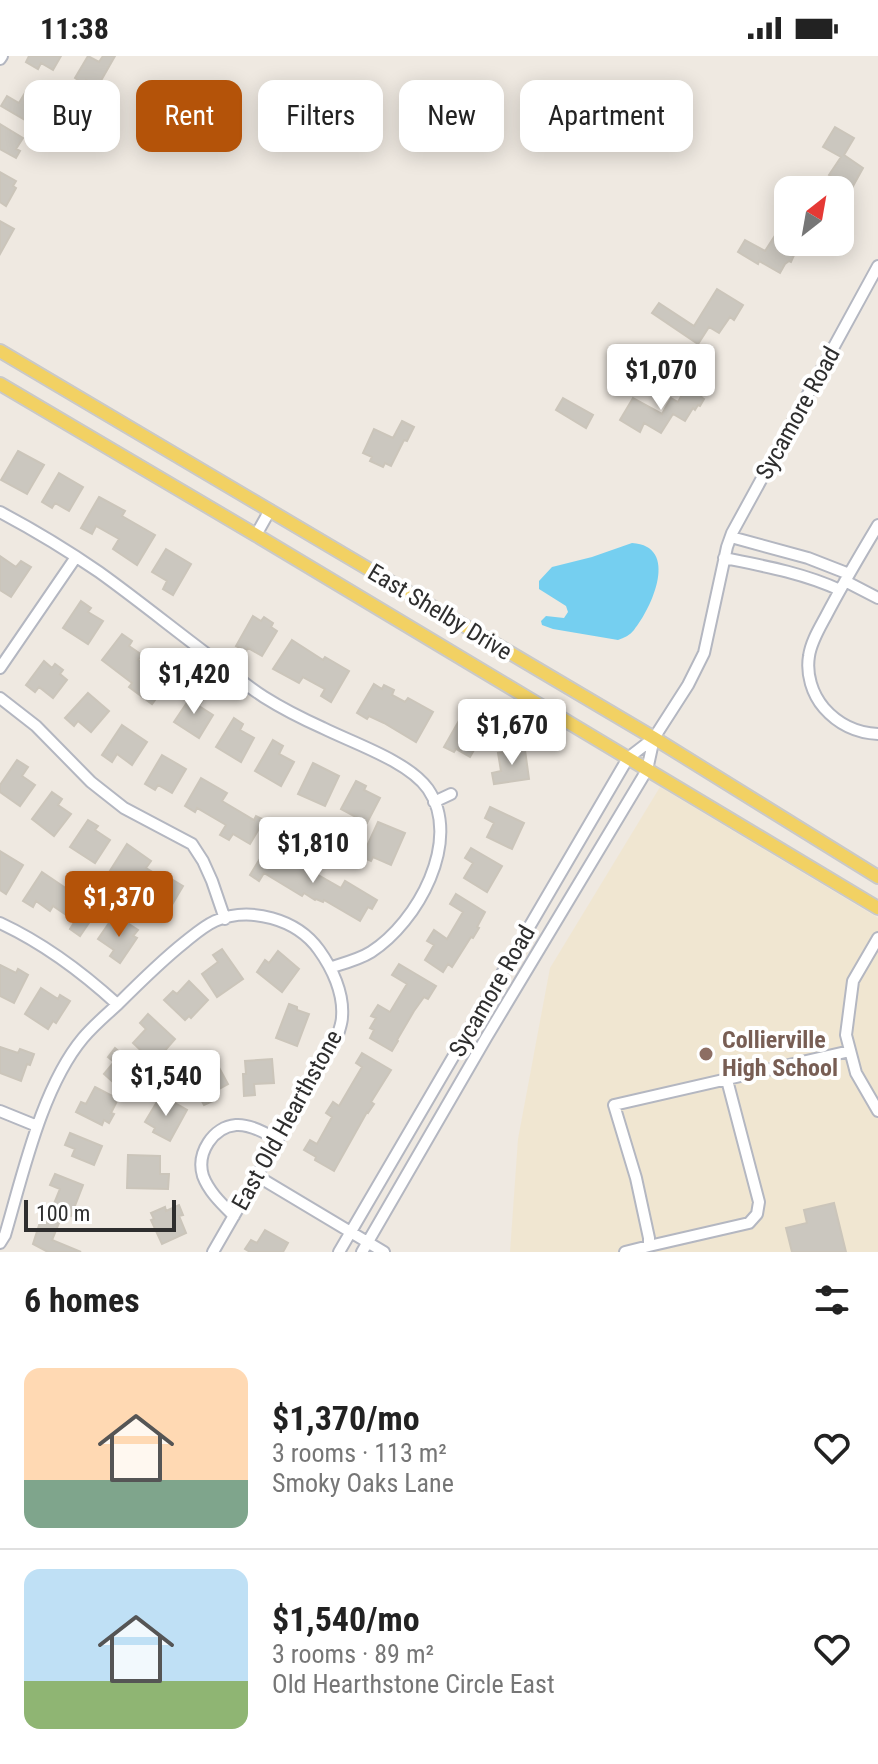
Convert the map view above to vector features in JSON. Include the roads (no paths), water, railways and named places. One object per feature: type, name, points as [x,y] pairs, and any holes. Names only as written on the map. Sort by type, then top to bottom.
[{"type":"main road","name":"East Shelby Drive","points":[[0,351],[654,738],[878,877]]},
{"type":"main road","name":"East Shelby Drive","points":[[0,384],[878,908]]},
{"type":"street","name":"Sycamore Road","points":[[339,1252],[628,758],[654,738],[688,685],[704,653],[731,537],[878,266]]},
{"type":"street","points":[[256,535],[270,510]]},
{"type":"street","points":[[0,512],[76,557],[263,696],[327,730],[364,745],[415,776],[428,790],[439,812],[441,841],[434,872],[406,921],[392,935],[370,952],[332,967]]},
{"type":"street","points":[[878,525],[811,645],[808,659],[809,679],[818,701],[831,716],[847,727],[878,734]]},
{"type":"street","points":[[731,537],[830,565],[845,582]]},
{"type":"street","points":[[0,668],[76,557]]},
{"type":"street","points":[[724,558],[819,580],[845,582],[878,598]]},
{"type":"street","points":[[0,698],[36,726],[91,782],[124,808],[192,844],[212,881],[225,919],[203,928],[158,964],[83,1037],[65,1063],[37,1126],[0,1243]]},
{"type":"street","name":"Sycamore Road","points":[[365,1247],[647,770],[654,738]]},
{"type":"street","points":[[434,802],[451,794]]},
{"type":"street","name":"East Old Hearthstone","points":[[213,1252],[338,1035],[342,1018],[332,967],[311,939],[288,923],[271,918],[242,915],[225,919]]},
{"type":"street","points":[[0,923],[36,941],[117,1004]]},
{"type":"street","points":[[878,938],[853,981],[846,1035],[856,1073],[878,1111]]},
{"type":"street","points":[[649,1246],[636,1178],[614,1105],[850,1051]]},
{"type":"street","points":[[625,1252],[749,1223],[757,1214],[759,1202],[727,1080]]},
{"type":"street","points":[[0,1111],[37,1126]]},
{"type":"street","points":[[234,1216],[216,1198],[203,1175],[201,1166],[208,1143],[216,1132],[237,1125],[261,1131],[277,1140]]},
{"type":"street","points":[[257,1176],[350,1233],[365,1247],[384,1252]]},
{"type":"water","points":[[632,543],[647,547],[655,555],[658,579],[648,608],[631,633],[618,640],[542,625],[541,621],[546,616],[564,618],[568,612],[566,606],[539,589],[539,581],[552,567]]},
{"type":"place","name":"Collierville High School","points":[[706,1054]]}]
